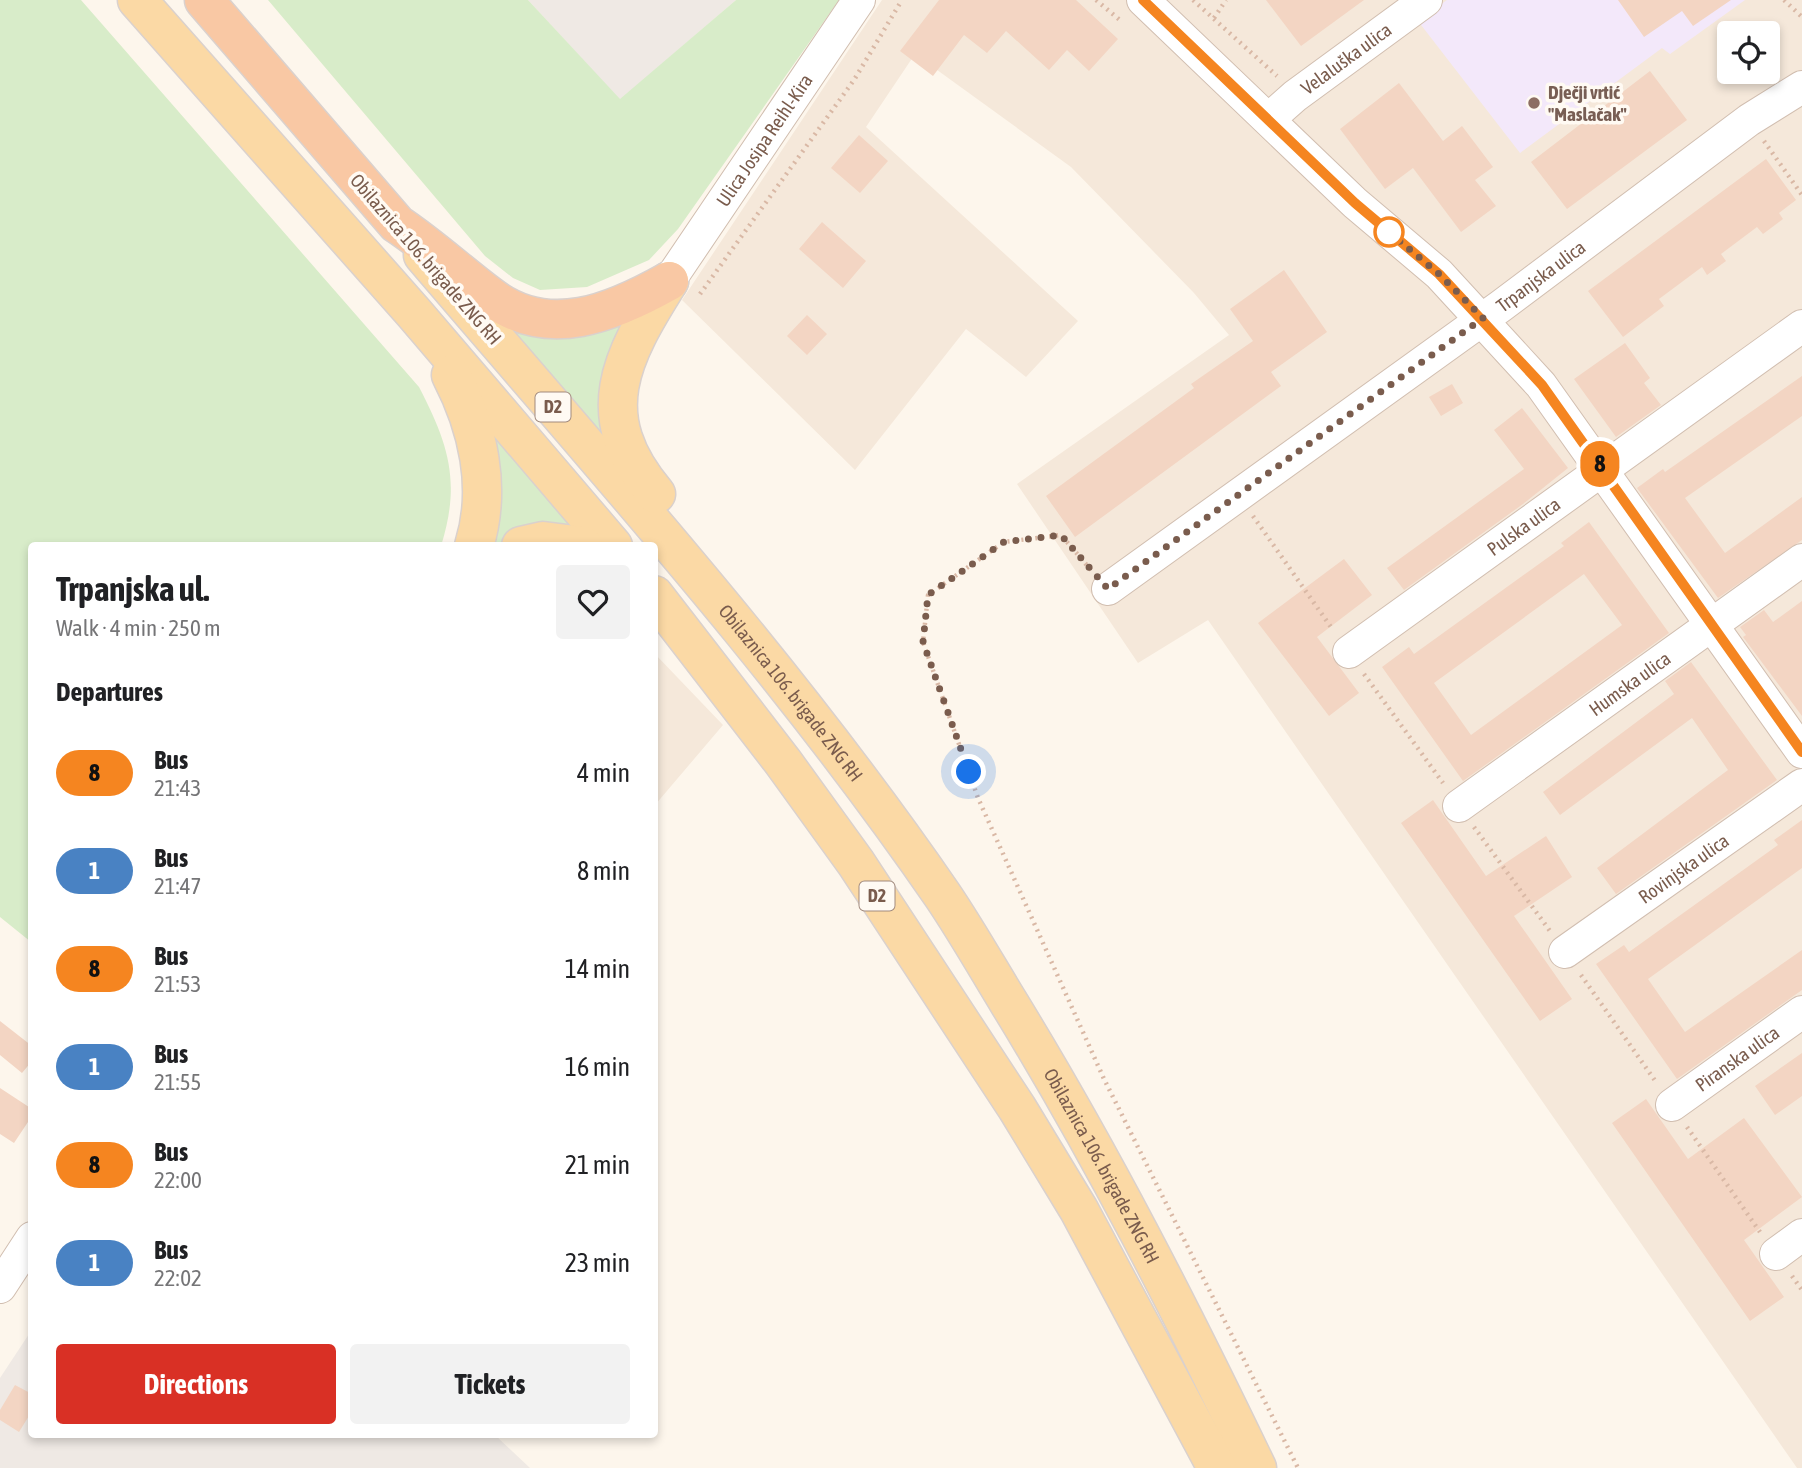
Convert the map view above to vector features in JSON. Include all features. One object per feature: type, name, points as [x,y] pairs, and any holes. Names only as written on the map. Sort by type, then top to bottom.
[{"type":"highway","name":"Obilaznica 106. brigade ZNG RH","points":[[204,0],[397,224]]},
{"type":"highway","points":[[397,224],[432,247],[491,298],[517,312],[552,320],[585,318],[682,290]]},
{"type":"main road","name":"D2","points":[[137,0],[414,313],[610,542]]},
{"type":"main road","name":"Obilaznica 106. brigade ZNG RH","points":[[397,224],[708,590],[883,810],[946,900],[1036,1048],[1114,1187],[1180,1309],[1257,1468]]},
{"type":"main road","points":[[682,290],[634,336],[618,394],[620,428],[628,457],[691,542],[708,590]]},
{"type":"main road","points":[[414,313],[457,388],[478,449],[481,509],[475,542]]},
{"type":"main road","name":"D2","points":[[658,600],[783,762],[856,863],[1017,1108],[1079,1210],[1217,1468]]},
{"type":"street","name":"Ulica Josipa Reihl-Kira","points":[[682,290],[859,0]]},
{"type":"street","name":"Velaluška ulica","points":[[1269,120],[1295,96],[1426,0]]},
{"type":"street","points":[[1135,13],[1269,120],[1355,203],[1439,274],[1483,318],[1542,385],[1802,752]]},
{"type":"street","name":"Trpanjska ulica","points":[[1108,589],[1483,318],[1749,120],[1802,87]]},
{"type":"street","name":"Pulska ulica","points":[[1349,652],[1802,326]]},
{"type":"street","name":"Humska ulica","points":[[1459,806],[1802,560]]},
{"type":"street","name":"Rovinjska ulica","points":[[1565,952],[1802,785]]},
{"type":"street","name":"Piranska ulica","points":[[1672,1105],[1802,1012]]},
{"type":"street","points":[[1776,1254],[1802,1235]]},
{"type":"street","points":[[0,1287],[28,1244]]},
{"type":"path","points":[[682,290],[854,80],[902,0]]},
{"type":"path","points":[[1096,0],[1135,13]]},
{"type":"path","points":[[1214,18],[1226,0]]},
{"type":"path","points":[[1784,0],[1802,17]]},
{"type":"path","points":[[1749,120],[1802,195]]},
{"type":"path","points":[[1239,495],[1296,579]]},
{"type":"path","points":[[1108,589],[1061,535],[1004,542],[928,595],[923,642],[978,798],[1104,1079],[1298,1468]]},
{"type":"shaded area","points":[[528,0],[736,0],[620,100]]},
{"type":"shaded area","points":[[882,0],[1802,0],[1802,1468],[1797,1468],[1208,620],[1138,663],[1017,484],[1229,335],[1194,293],[1071,167],[915,54],[866,127],[1078,321],[1026,377],[966,329],[855,470],[682,300]]},
{"type":"shaded area","name":"Dječji vrtić \"Maslačak\"","points":[[1447,0],[1745,0],[1670,54],[1662,48],[1520,153],[1418,21]]},
{"type":"shaded area","points":[[658,657],[723,725],[658,801]]},
{"type":"shaded area","points":[[28,1336],[28,1438],[498,1438],[530,1468],[0,1468],[0,1378]]},
{"type":"green space","points":[[0,0],[81,0],[419,387],[438,427],[449,464],[450,502],[442,542],[28,542],[28,940],[0,917]]},
{"type":"green space","points":[[268,0],[528,0],[620,99],[736,0],[839,0],[678,229],[649,260],[587,287],[540,290],[513,278],[485,256]]},
{"type":"green space","points":[[492,312],[632,313],[607,446]]},
{"type":"green space","points":[[486,417],[590,537],[511,537],[504,542],[485,542]]},
{"type":"building","points":[[939,0],[1076,0],[1118,39],[1089,71],[1067,50],[1049,70],[1006,31],[987,53],[964,35],[933,76],[900,51]]},
{"type":"building","points":[[1266,0],[1364,0],[1301,46]]},
{"type":"building","points":[[1618,0],[1731,0],[1693,26],[1682,11],[1644,37]]},
{"type":"building","points":[[1650,71],[1687,120],[1567,209],[1531,162]]},
{"type":"building","points":[[1399,83],[1443,141],[1462,126],[1493,167],[1475,180],[1496,206],[1461,232],[1413,168],[1385,189],[1340,129]]},
{"type":"building","points":[[859,135],[888,161],[860,193],[831,168]]},
{"type":"building","points":[[1766,159],[1796,200],[1779,213],[1783,219],[1763,234],[1757,227],[1721,254],[1726,261],[1707,275],[1702,267],[1659,299],[1664,306],[1623,337],[1588,291]]},
{"type":"building","points":[[822,222],[866,261],[843,288],[799,249]]},
{"type":"building","points":[[1284,270],[1327,332],[1271,372],[1281,386],[1075,537],[1046,496],[1194,388],[1191,384],[1253,341],[1230,309]]},
{"type":"building","points":[[807,315],[827,334],[807,355],[787,336]]},
{"type":"building","points":[[1625,343],[1650,378],[1644,383],[1661,405],[1616,437],[1574,379]]},
{"type":"building","points":[[1802,376],[1802,416],[1685,498],[1725,553],[1802,497],[1802,540],[1718,598],[1637,488],[1663,469],[1665,472]]},
{"type":"building","points":[[1452,384],[1463,403],[1441,416],[1429,397]]},
{"type":"building","points":[[1522,408],[1568,468],[1404,590],[1387,568],[1524,469],[1494,430]]},
{"type":"building","points":[[1589,522],[1669,633],[1463,781],[1382,667],[1409,647],[1414,654],[1564,546],[1561,543]],"holes":[[[1584,574],[1622,625],[1471,735],[1434,683]]]},
{"type":"building","points":[[1344,559],[1372,595],[1317,637],[1359,693],[1329,716],[1258,623]]},
{"type":"building","points":[[1802,601],[1802,716],[1743,637],[1746,635],[1740,627],[1764,610],[1773,622]]},
{"type":"building","points":[[1691,662],[1777,780],[1616,894],[1597,868],[1728,770],[1692,718],[1560,815],[1543,792],[1674,694],[1665,681]]},
{"type":"building","points":[[1433,800],[1486,876],[1546,836],[1572,877],[1514,916],[1572,999],[1540,1021],[1401,823]]},
{"type":"building","points":[[1802,820],[1802,868],[1648,979],[1685,1032],[1802,950],[1802,990],[1677,1079],[1596,964],[1624,945],[1629,952],[1778,845],[1774,840]]},
{"type":"building","points":[[0,1021],[28,1043],[28,1066],[22,1073],[0,1055]]},
{"type":"building","points":[[1802,1053],[1802,1096],[1775,1115],[1755,1086]]},
{"type":"building","points":[[0,1088],[28,1106],[28,1122],[14,1143],[0,1134]]},
{"type":"building","points":[[1646,1099],[1688,1159],[1744,1118],[1802,1197],[1744,1240],[1784,1297],[1750,1321],[1612,1123]]},
{"type":"building","points":[[15,1385],[28,1392],[28,1417],[19,1432],[0,1420],[0,1410]]},
{"type":"bus line","name":"8","points":[[1143,0],[1355,203],[1439,274],[1483,318],[1542,385],[1802,752]]},
{"type":"place","name":"Dječji vrtić \"Maslačak\"","points":[[1534,103]]},
{"type":"route","points":[[969,772],[923,642],[928,595],[1004,542],[1061,535],[1108,589],[1483,318],[1439,274],[1389,232]]}]
